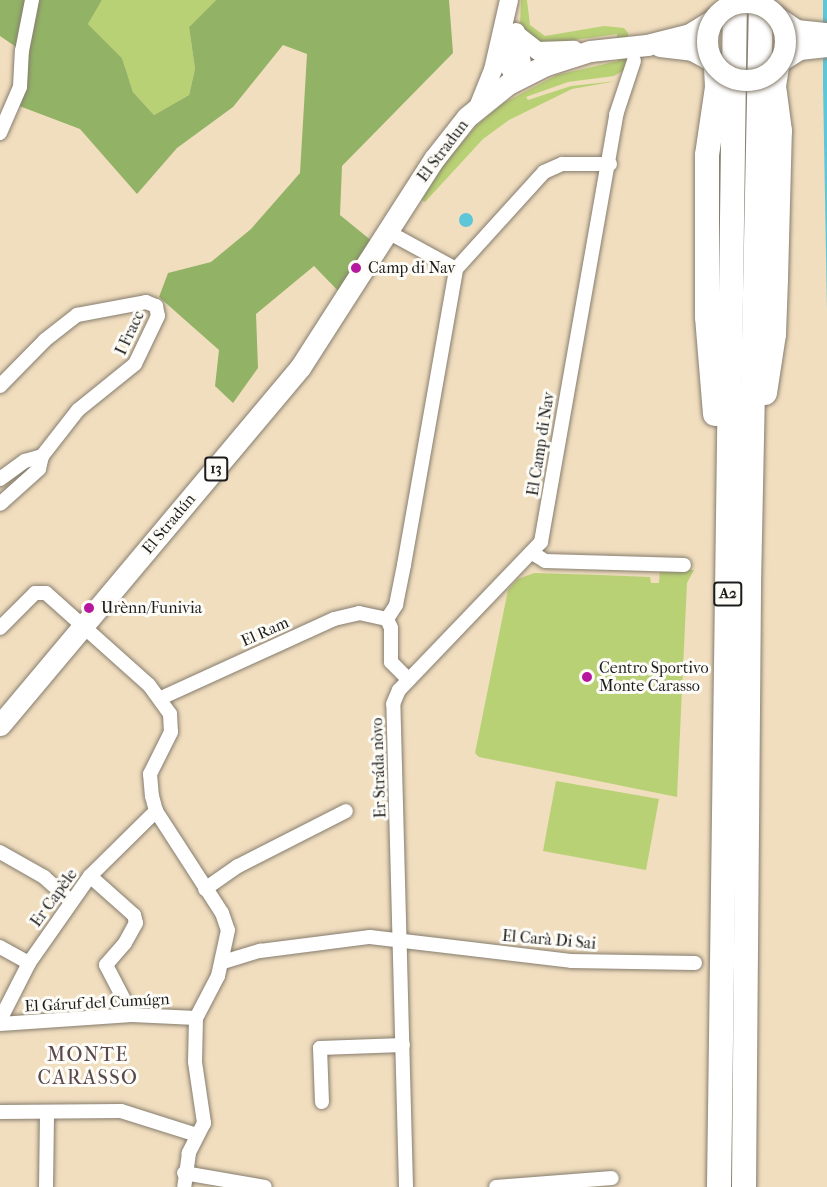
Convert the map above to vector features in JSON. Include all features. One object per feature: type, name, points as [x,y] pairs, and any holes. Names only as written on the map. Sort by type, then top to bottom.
[{"type":"highway","name":"A2","points":[[719,1187],[735,0]]},
{"type":"highway","name":"A2","points":[[744,1187],[751,487],[769,8]]},
{"type":"highway","points":[[714,64],[717,87],[707,155],[709,223],[707,317],[728,543]]},
{"type":"highway","points":[[751,487],[774,334],[780,132],[774,86],[778,64]]},
{"type":"main road","points":[[827,33],[796,30],[769,8],[745,2],[722,10],[714,19],[707,39],[714,64],[735,79],[747,81],[758,79],[799,49],[827,46]]},
{"type":"main road","points":[[769,8],[786,39],[778,64]]},
{"type":"main road","name":"13","points":[[640,53],[698,32],[714,19]]},
{"type":"main road","name":"13","points":[[520,77],[572,56],[611,49],[640,53],[692,50],[714,64]]},
{"type":"main road","name":"El Stradun","points":[[410,197],[450,137],[478,107],[520,77]]},
{"type":"main road","name":"El Stradún","points":[[0,725],[301,366],[410,197]]},
{"type":"street","points":[[0,133],[20,87],[22,51],[32,0]]},
{"type":"street","name":"El Stradun","points":[[509,0],[509,32],[520,77]]},
{"type":"street","name":"El Stradun","points":[[478,107],[509,32],[516,0]]},
{"type":"street","points":[[509,32],[538,51],[611,49]]},
{"type":"street","name":"El Camp di Nav","points":[[409,680],[534,554],[543,535],[610,164],[619,101],[640,53]]},
{"type":"street","points":[[409,680],[391,662],[387,619],[396,605],[404,565],[456,269],[544,172],[562,164],[610,164]]},
{"type":"street","points":[[387,231],[456,269]]},
{"type":"street","name":"I Fracc","points":[[0,386],[45,340],[77,315],[146,302],[156,306],[158,316],[135,364],[78,410],[42,456],[36,473],[0,504]]},
{"type":"street","points":[[0,479],[25,461],[42,456]]},
{"type":"street","points":[[534,554],[545,561],[684,565]]},
{"type":"street","points":[[0,628],[35,593],[43,591],[84,624],[161,698],[170,714],[171,732],[150,774],[156,811],[228,925],[223,962],[210,996],[196,1018],[195,1062],[204,1123],[197,1135],[184,1180],[265,1187]]},
{"type":"street","name":"El Ram","points":[[161,698],[334,619],[359,613],[387,619]]},
{"type":"street","name":"Er Stráda nòvo","points":[[406,1187],[393,704],[395,694],[409,680]]},
{"type":"street","name":"Er Capèle","points":[[0,1022],[28,963],[71,901],[90,876],[156,811]]},
{"type":"street","points":[[205,889],[238,866],[346,812]]},
{"type":"street","points":[[0,852],[44,877],[71,901]]},
{"type":"street","points":[[90,876],[134,915],[136,923],[125,943],[106,965],[132,1015]]},
{"type":"street","name":"El Carà Di Sai","points":[[223,962],[260,951],[370,938],[401,939],[571,961],[695,963]]},
{"type":"street","points":[[0,946],[28,963]]},
{"type":"street","name":"El Gáruf del Cumúgn","points":[[0,1022],[132,1015],[196,1018]]},
{"type":"street","points":[[322,1102],[320,1048],[403,1045]]},
{"type":"street","points":[[0,1112],[121,1111],[197,1135]]},
{"type":"street","points":[[46,1187],[47,1112]]},
{"type":"street","points":[[496,1187],[612,1178]]},
{"type":"green space","points":[[0,0],[102,0],[88,24],[122,58],[133,92],[154,115],[189,95],[195,69],[189,27],[216,0],[449,0],[453,53],[342,166],[340,215],[378,246],[346,299],[314,266],[256,314],[258,368],[233,403],[215,386],[219,350],[159,297],[168,273],[211,262],[251,229],[300,173],[307,54],[283,45],[233,107],[177,148],[137,194],[80,129],[14,104],[22,51],[0,36]]},
{"type":"green space","points":[[102,0],[216,0],[189,27],[195,69],[189,95],[154,115],[133,92],[122,58],[88,24]]},
{"type":"green space","points":[[521,0],[527,0],[530,25],[545,36],[604,26],[624,28],[628,33],[626,69],[614,76],[568,82],[526,97],[528,100],[571,86],[617,81],[572,89],[509,120],[483,139],[425,202],[421,200],[446,161],[477,125],[502,104],[557,75],[618,61],[617,34],[540,45],[520,25]]},
{"type":"green space","name":"Centro Sportivo Monte Carasso","points":[[660,568],[694,570],[687,583],[677,797],[479,757],[475,753],[508,590],[518,579],[534,573],[650,577],[651,583],[659,583]]},
{"type":"green space","points":[[556,781],[659,799],[646,870],[543,851]]},
{"type":"water","points":[[823,0],[827,0],[827,310],[823,84]]},
{"type":"water","points":[[463,213],[469,213],[473,220],[469,227],[463,227],[459,223],[459,217]]},
{"type":"place","name":"Camp di Nav","points":[[356,268]]},
{"type":"place","name":"Urènn/Funivia","points":[[89,608]]},
{"type":"place","name":"Centro Sportivo Monte Carasso","points":[[587,677]]},
{"type":"district","name":"MONTE CARASSO","points":[[88,1066]]}]
